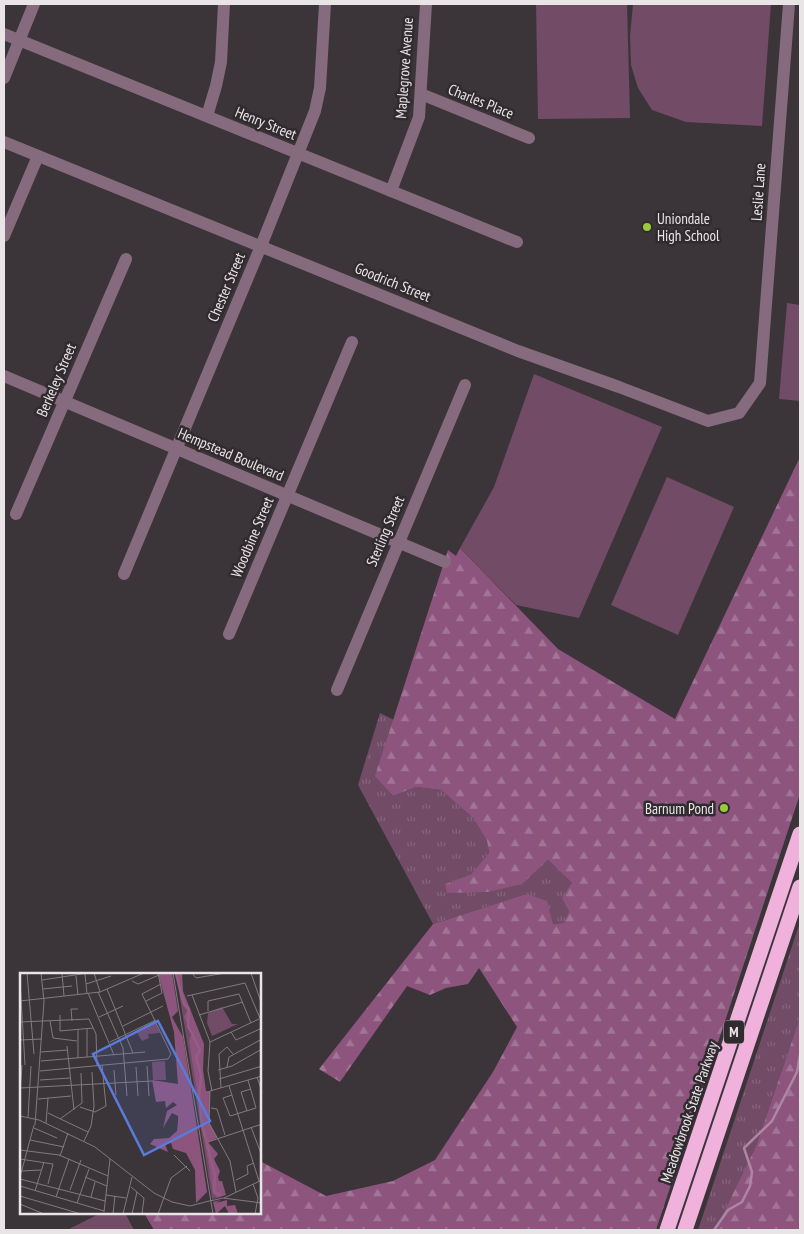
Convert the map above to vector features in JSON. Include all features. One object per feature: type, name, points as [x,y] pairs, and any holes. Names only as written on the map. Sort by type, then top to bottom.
[{"type":"highway","name":"Meadowbrook State Parkway","points":[[668,1230],[800,834]]},
{"type":"highway","name":"M","points":[[685,1230],[800,887]]},
{"type":"street","points":[[4,78],[34,4]]},
{"type":"street","points":[[206,116],[216,86],[221,62],[224,4]]},
{"type":"street","name":"Chester Street","points":[[124,574],[261,246],[315,111],[320,88],[325,4]]},
{"type":"street","name":"Maplegrove Avenue","points":[[391,191],[416,129],[419,116],[426,4]]},
{"type":"street","name":"Leslie Lane","points":[[760,383],[789,4]]},
{"type":"street","name":"Henry Street","points":[[4,34],[516,242]]},
{"type":"street","name":"Charles Place","points":[[421,94],[529,138]]},
{"type":"street","name":"Goodrich Street","points":[[4,142],[518,351],[619,386],[708,421],[739,413],[760,383]]},
{"type":"street","points":[[4,236],[38,156]]},
{"type":"street","name":"Berkeley Street","points":[[16,514],[126,259]]},
{"type":"street","name":"Woodbine Street","points":[[229,634],[352,342]]},
{"type":"street","name":"Hempstead Boulevard","points":[[4,376],[445,562]]},
{"type":"street","name":"Sterling Street","points":[[337,690],[465,385]]},
{"type":"green space","points":[[536,4],[627,4],[630,118],[538,119]]},
{"type":"green space","points":[[633,4],[771,4],[762,126],[686,122],[652,110],[638,88],[631,65],[630,36]]},
{"type":"green space","points":[[787,303],[800,305],[800,401],[779,399]]},
{"type":"green space","points":[[534,374],[662,427],[579,618],[516,605],[460,548],[494,487]]},
{"type":"green space","points":[[800,457],[800,794],[656,1230],[154,1230],[145,1214],[261,1214],[261,1162],[326,1196],[393,1181],[435,1160],[493,1072],[517,1027],[479,968],[468,984],[446,988],[430,995],[407,986],[340,1082],[319,1069],[433,924],[526,894],[547,901],[553,924],[564,923],[569,911],[562,898],[572,883],[548,860],[522,884],[488,892],[447,893],[445,884],[471,874],[489,853],[487,841],[473,818],[441,790],[416,787],[393,796],[375,776],[448,550],[456,556],[460,548],[558,649],[675,719]]},
{"type":"green space","points":[[667,477],[734,507],[678,635],[611,605]]},
{"type":"green space","points":[[380,713],[394,720],[376,776],[393,796],[416,787],[441,790],[473,818],[487,841],[489,853],[471,874],[445,884],[521,884],[548,860],[572,883],[569,911],[564,923],[553,924],[526,894],[433,924],[358,785]]},
{"type":"green space","points":[[800,922],[800,1017],[756,1146],[715,1230],[698,1230]]},
{"type":"green space","points":[[800,1017],[800,1230],[715,1230],[756,1146]]},
{"type":"green space","points":[[99,1214],[126,1214],[134,1230],[67,1230]]},
{"type":"waterway","points":[[714,1230],[728,1210],[742,1202],[750,1186],[752,1172],[744,1148],[772,1121],[797,1072],[800,1055]]},
{"type":"place","name":"Uniondale High School","points":[[647,227]]},
{"type":"place","name":"Barnum Pond","points":[[724,808]]}]
